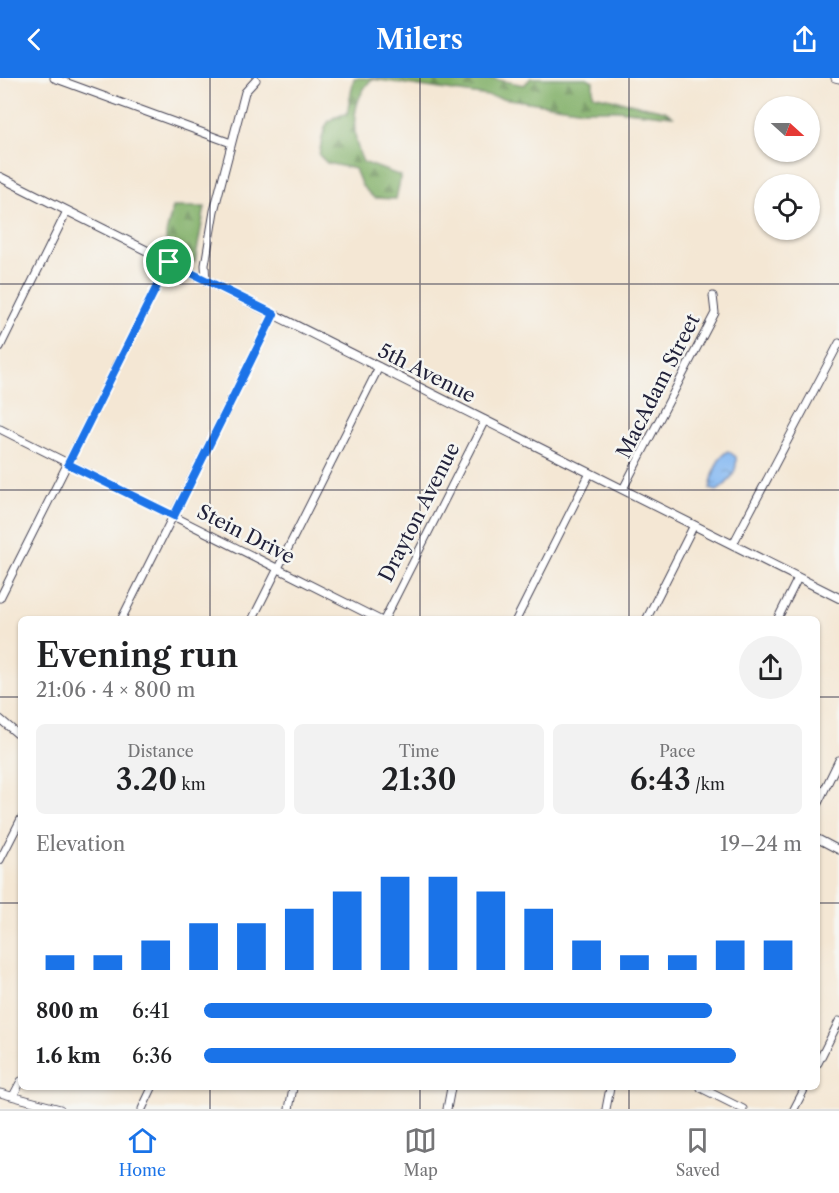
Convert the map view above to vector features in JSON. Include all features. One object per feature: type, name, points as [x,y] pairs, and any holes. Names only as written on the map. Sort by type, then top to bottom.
[{"type":"main road","name":"5th Avenue","points":[[0,177],[839,598]]},
{"type":"street","points":[[54,78],[231,143]]},
{"type":"street","points":[[206,281],[205,265],[214,211],[244,92],[256,80]]},
{"type":"street","points":[[0,347],[67,211]]},
{"type":"street","points":[[0,598],[169,262]]},
{"type":"street","name":"MacAdam Street","points":[[623,489],[715,313],[714,296]]},
{"type":"street","points":[[124,616],[274,314]]},
{"type":"street","points":[[733,544],[839,343]]},
{"type":"street","points":[[254,616],[379,367]]},
{"type":"street","name":"Drayton Avenue","points":[[384,616],[484,420]]},
{"type":"street","name":"Stein Drive","points":[[0,429],[374,616]]},
{"type":"street","points":[[518,616],[590,473]]},
{"type":"street","points":[[648,616],[694,525]]},
{"type":"street","points":[[779,616],[798,579]]},
{"type":"street","points":[[0,719],[18,734]]},
{"type":"street","points":[[820,799],[839,760]]},
{"type":"street","points":[[0,860],[18,825]]},
{"type":"street","points":[[820,840],[839,850]]},
{"type":"street","points":[[820,1059],[839,1021]]},
{"type":"street","points":[[13,1096],[18,1087]]},
{"type":"street","points":[[142,1109],[151,1090]]},
{"type":"street","points":[[289,1109],[293,1090]]},
{"type":"street","points":[[447,1109],[451,1090]]},
{"type":"street","points":[[606,1109],[610,1090]]},
{"type":"street","points":[[705,1090],[743,1109]]},
{"type":"street","points":[[794,1109],[804,1090]]},
{"type":"street","points":[[0,1093],[60,1109]]},
{"type":"green space","points":[[354,78],[490,78],[524,85],[531,78],[587,78],[593,81],[593,95],[665,111],[672,116],[617,110],[584,110],[372,79],[356,108],[355,130],[359,152],[363,162],[401,176],[396,199],[374,198],[362,186],[355,169],[327,163],[319,155],[323,133],[328,122],[347,114]]},
{"type":"green space","points":[[173,207],[205,207],[195,262],[175,251],[166,242]]},
{"type":"water","points":[[728,451],[736,457],[736,468],[729,481],[717,491],[710,489],[718,462]]},
{"type":"route","points":[[169,262],[274,314],[174,516],[68,464],[169,262]]}]
